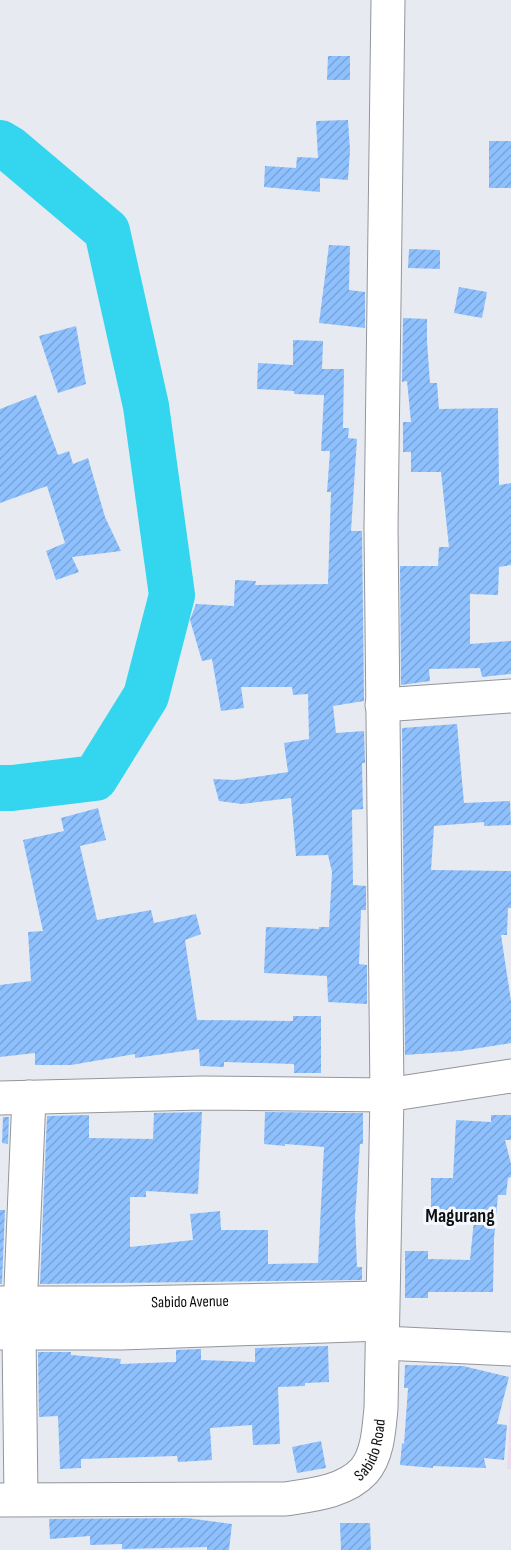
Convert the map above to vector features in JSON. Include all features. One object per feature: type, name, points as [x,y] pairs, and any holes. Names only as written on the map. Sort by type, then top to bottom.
[{"type":"street","name":"Sabido Road","points":[[10,1499],[285,1499],[322,1494],[348,1483],[364,1471],[379,1433],[387,1095],[381,528],[388,0]]},
{"type":"street","points":[[382,705],[511,696]]},
{"type":"street","points":[[10,1499],[10,1318],[14,1097],[201,1093],[387,1095],[511,1076]]},
{"type":"street","name":"Sabido Avenue","points":[[10,1318],[382,1322],[511,1349]]},
{"type":"shaded area","points":[[511,1390],[511,1469],[507,1469]]},
{"type":"building","points":[[328,56],[350,56],[350,80],[327,80]]},
{"type":"building","points":[[348,120],[350,150],[348,180],[320,178],[320,192],[264,187],[265,166],[296,168],[297,157],[318,158],[316,121]]},
{"type":"building","points":[[489,141],[511,141],[511,188],[489,188]]},
{"type":"building","points":[[329,245],[350,246],[349,290],[365,292],[365,328],[319,323]]},
{"type":"building","points":[[409,249],[440,250],[440,269],[408,268]]},
{"type":"building","points":[[459,287],[487,292],[482,318],[454,313]]},
{"type":"building","points":[[403,318],[427,319],[430,383],[437,383],[439,409],[498,408],[499,485],[511,483],[511,565],[499,567],[498,595],[470,594],[470,644],[511,641],[511,674],[482,677],[480,668],[429,669],[430,681],[401,685],[400,566],[438,566],[439,547],[449,547],[441,472],[411,472],[411,452],[403,452],[403,422],[411,422],[407,381],[402,382]]},
{"type":"building","points":[[76,326],[86,384],[58,393],[39,336]]},
{"type":"building","points":[[293,340],[323,341],[322,369],[344,369],[343,428],[349,428],[348,438],[357,439],[351,531],[362,531],[364,701],[333,706],[336,733],[364,731],[363,809],[352,810],[353,885],[366,886],[366,910],[361,910],[359,964],[367,965],[367,1004],[328,1002],[327,976],[264,973],[266,927],[319,929],[319,927],[329,927],[332,872],[328,855],[296,856],[291,798],[242,804],[219,801],[213,779],[235,780],[288,772],[284,743],[309,739],[308,694],[293,695],[292,687],[241,687],[244,708],[221,711],[212,659],[202,661],[190,620],[196,604],[234,606],[235,580],[256,581],[255,585],[328,584],[331,492],[327,492],[330,451],[321,451],[324,395],[257,389],[258,363],[293,365]]},
{"type":"building","points":[[36,395],[58,455],[69,451],[73,464],[88,458],[105,517],[121,551],[72,557],[79,572],[56,580],[46,551],[65,543],[47,486],[0,503],[0,409]]},
{"type":"building","points":[[457,724],[464,803],[510,801],[511,825],[484,826],[484,822],[434,826],[431,870],[511,871],[511,908],[508,908],[507,935],[501,935],[511,1001],[511,1043],[460,1051],[405,1055],[402,728]]},
{"type":"building","points":[[98,808],[106,840],[80,846],[97,920],[151,910],[154,923],[196,914],[201,934],[185,940],[197,1020],[293,1021],[293,1016],[321,1016],[321,1073],[294,1073],[294,1064],[224,1062],[224,1067],[200,1066],[199,1049],[135,1058],[135,1054],[71,1065],[35,1065],[35,1053],[0,1057],[0,985],[31,981],[28,932],[43,931],[23,840],[64,831],[61,818]]},
{"type":"building","points":[[202,1112],[198,1194],[146,1191],[146,1197],[130,1197],[130,1247],[193,1240],[190,1214],[220,1211],[221,1230],[268,1230],[268,1264],[318,1263],[324,1147],[264,1144],[265,1112],[363,1113],[363,1144],[360,1144],[355,1217],[357,1267],[362,1267],[362,1280],[40,1284],[47,1116],[89,1115],[89,1138],[153,1139],[154,1113]]},
{"type":"building","points":[[491,1115],[511,1115],[511,1140],[505,1140],[511,1164],[511,1177],[508,1178],[506,1195],[498,1195],[493,1292],[428,1292],[428,1298],[405,1298],[405,1251],[428,1251],[428,1259],[470,1260],[474,1220],[431,1220],[431,1178],[453,1178],[456,1120],[491,1122]]},
{"type":"building","points":[[3,1117],[9,1117],[8,1144],[2,1143]]},
{"type":"building","points":[[0,1210],[5,1210],[2,1284],[0,1284]]},
{"type":"building","points":[[328,1346],[329,1382],[278,1387],[280,1444],[253,1445],[252,1425],[210,1428],[212,1460],[178,1462],[177,1456],[81,1459],[81,1468],[60,1469],[58,1416],[39,1417],[38,1352],[71,1352],[71,1355],[121,1359],[120,1364],[176,1362],[176,1350],[201,1349],[201,1360],[255,1362],[255,1348]]},
{"type":"building","points":[[405,1365],[463,1366],[509,1377],[497,1424],[507,1425],[504,1460],[484,1458],[486,1468],[433,1466],[433,1468],[400,1465],[402,1443],[404,1444],[408,1388],[404,1388]]},
{"type":"building","points":[[321,1441],[326,1468],[297,1473],[292,1447]]},
{"type":"building","points":[[187,1518],[232,1524],[229,1550],[207,1550],[207,1547],[122,1549],[122,1544],[90,1545],[90,1536],[50,1539],[49,1519]]},
{"type":"building","points":[[340,1523],[370,1523],[371,1550],[341,1550]]},
{"type":"waterway","points":[[0,143],[107,231],[146,406],[172,595],[146,696],[95,778],[0,788]]},
{"type":"district","name":"Magurang","points":[[460,1216]]}]
